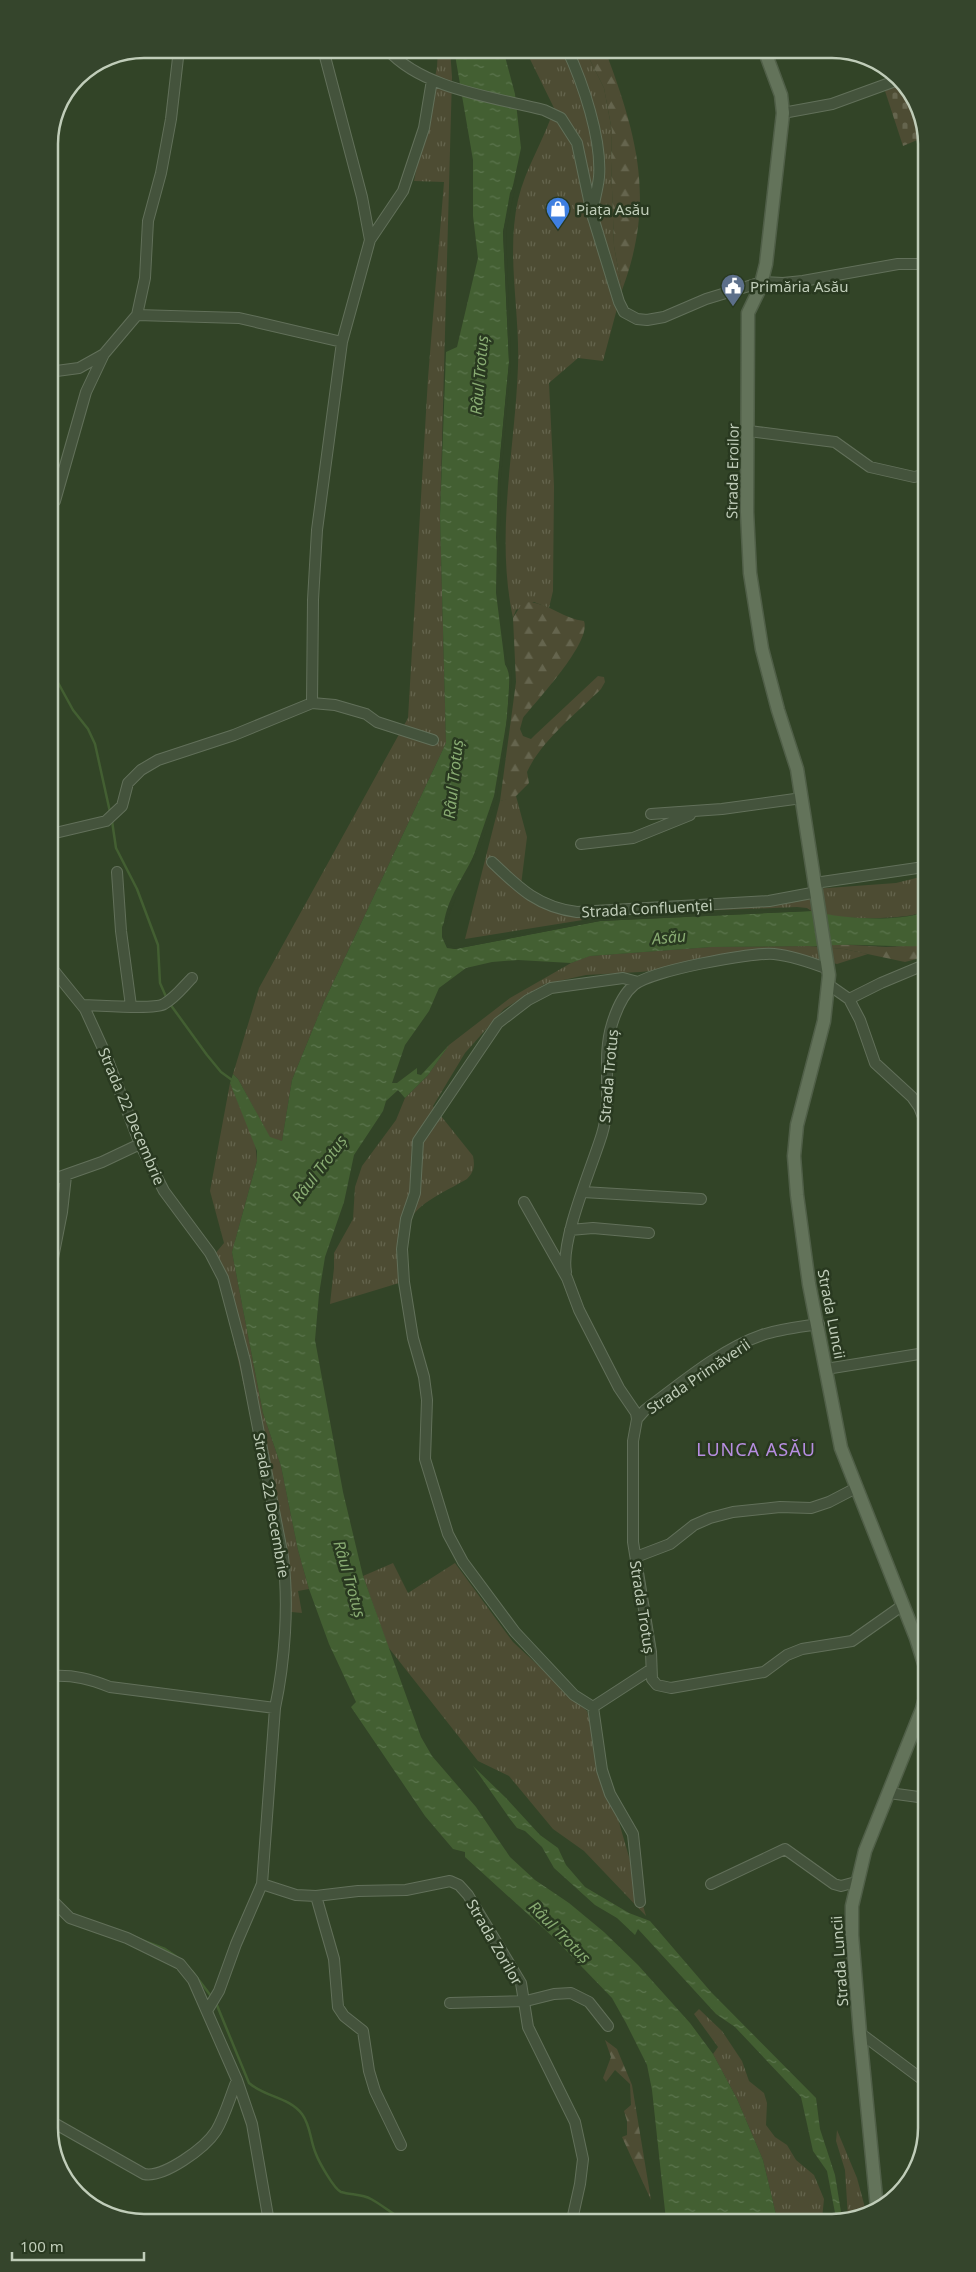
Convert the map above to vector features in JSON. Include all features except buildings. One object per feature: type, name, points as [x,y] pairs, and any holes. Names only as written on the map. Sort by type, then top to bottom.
[{"type":"main road","name":"Strada Eroilor","points":[[767,58],[781,95],[783,113],[762,282],[748,313],[748,550],[758,630],[778,710],[795,757],[826,952]]},
{"type":"main road","name":"Strada Luncii","points":[[826,952],[829,984],[824,1021],[797,1125],[794,1156],[795,1180],[809,1284],[819,1324],[838,1437],[918,1647]]},
{"type":"main road","name":"Strada Luncii","points":[[876,2202],[851,1920],[856,1882],[865,1851],[918,1723]]},
{"type":"street","points":[[58,490],[86,392],[104,354],[137,315],[145,278],[148,221],[171,119],[178,58]]},
{"type":"street","points":[[325,58],[362,197],[370,240]]},
{"type":"street","points":[[394,58],[432,80],[445,85],[544,110],[561,118],[577,143],[592,214],[619,302],[624,312],[636,319],[647,320],[664,317],[706,300],[762,282],[796,282],[898,264],[918,264]]},
{"type":"street","points":[[571,58],[580,78],[598,150],[599,177],[592,214]]},
{"type":"street","points":[[312,703],[313,600],[317,530],[342,342],[370,240],[403,191],[424,128],[432,80]]},
{"type":"street","points":[[783,113],[832,104],[892,82]]},
{"type":"street","points":[[137,315],[239,318],[342,342]]},
{"type":"street","points":[[58,371],[79,368],[104,354]]},
{"type":"street","points":[[749,431],[835,442],[870,466],[914,477],[918,476]]},
{"type":"street","points":[[58,832],[106,821],[122,806],[128,783],[141,770],[158,760],[234,736],[312,703],[334,705],[366,714],[377,722],[433,740]]},
{"type":"street","points":[[651,814],[708,811],[802,798]]},
{"type":"street","points":[[581,844],[633,838],[684,817],[708,811]]},
{"type":"street","name":"Strada Confluenței","points":[[492,862],[519,888],[542,903],[577,912],[769,902],[816,888],[918,869]]},
{"type":"street","points":[[117,872],[121,931],[131,1006]]},
{"type":"street","name":"Strada Trotuș","points":[[566,1278],[565,1262],[570,1230],[603,1131],[606,1113],[608,1044],[611,1026],[626,994],[638,982],[660,973],[704,964],[772,954],[796,958],[828,969]]},
{"type":"street","points":[[849,999],[918,968]]},
{"type":"street","name":"Strada 22 Decembrie","points":[[58,976],[82,1005],[105,1053],[140,1144],[164,1191],[210,1253],[223,1278],[245,1361],[287,1586],[280,1682],[275,1708],[262,1884],[212,2004]]},
{"type":"street","points":[[82,1005],[143,1007],[162,1005],[174,997],[192,978]]},
{"type":"street","points":[[594,1707],[574,1695],[515,1632],[462,1562],[448,1534],[425,1459],[427,1400],[424,1377],[413,1338],[404,1282],[402,1249],[406,1219],[415,1193],[418,1141],[498,1024],[528,1000],[551,988],[623,978],[638,982]]},
{"type":"street","points":[[829,984],[849,999],[860,1020],[875,1063],[912,1096],[918,1106]]},
{"type":"street","points":[[58,1178],[140,1144]]},
{"type":"street","points":[[58,1232],[66,1176]]},
{"type":"street","points":[[583,1192],[701,1199]]},
{"type":"street","name":"Strada Trotuș","points":[[524,1202],[566,1278],[579,1310],[637,1419],[633,1441],[632,1538],[651,1652],[650,1670],[654,1682],[665,1688],[764,1672],[788,1655],[802,1648],[852,1641],[903,1605]]},
{"type":"street","points":[[570,1230],[593,1228],[649,1233]]},
{"type":"street","name":"Strada Primăverii","points":[[637,1419],[650,1407],[714,1361],[750,1339],[768,1333],[819,1324]]},
{"type":"street","points":[[826,1369],[918,1355]]},
{"type":"street","points":[[636,1557],[670,1544],[694,1526],[710,1518],[733,1512],[773,1508],[810,1508],[829,1502],[856,1488]]},
{"type":"street","points":[[594,1707],[650,1670]]},
{"type":"street","points":[[58,1676],[70,1675],[89,1678],[110,1687],[275,1708]]},
{"type":"street","points":[[594,1707],[602,1770],[610,1794],[633,1834],[640,1902]]},
{"type":"street","points":[[889,1793],[918,1797]]},
{"type":"street","points":[[711,1884],[785,1849],[802,1859],[827,1881],[841,1886],[856,1882]]},
{"type":"street","name":"Strada Zorilor","points":[[262,1884],[296,1895],[316,1896],[358,1891],[406,1890],[437,1882],[450,1881],[459,1885],[468,1895],[521,1983],[526,2001],[528,2027],[570,2109],[582,2147],[582,2169],[573,2214]]},
{"type":"street","points":[[316,1896],[334,1959],[338,2007],[344,2016],[363,2031],[369,2071],[375,2091],[401,2145]]},
{"type":"street","points":[[58,1906],[70,1918],[127,1938],[180,1964],[212,2004],[255,2138],[268,2214]]},
{"type":"street","points":[[450,2003],[526,2001],[554,1994],[572,1993],[589,2002],[608,2026]]},
{"type":"street","points":[[860,2034],[918,2076]]},
{"type":"street","points":[[58,2125],[144,2174],[158,2174],[193,2153],[211,2138],[217,2129],[237,2080]]},
{"type":"green space","points":[[438,58],[451,58],[452,77],[440,516],[446,743],[324,1002],[292,1080],[282,1141],[270,1138],[238,1079],[233,1074],[259,988],[408,718],[428,378],[444,182],[414,181]]},
{"type":"green space","points":[[529,58],[589,58],[604,88],[612,131],[611,161],[614,246],[622,290],[603,361],[578,358],[549,383],[554,486],[553,591],[549,608],[534,602],[516,610],[513,618],[508,586],[506,524],[518,366],[513,241],[521,188],[554,108]]},
{"type":"green space","points":[[589,58],[608,58],[627,115],[638,171],[640,199],[638,228],[632,258],[622,290],[614,246],[611,161],[612,131],[604,88]]},
{"type":"green space","points":[[896,86],[904,96],[914,116],[918,140],[903,146],[885,91]]},
{"type":"green space","points":[[529,602],[584,621],[584,630],[580,642],[562,671],[523,718],[520,729],[523,736],[531,739],[598,676],[604,677],[605,682],[601,689],[541,749],[527,772],[529,783],[514,798],[500,801],[516,682],[513,618],[521,605]]},
{"type":"green space","points":[[516,796],[527,837],[521,885],[545,899],[575,908],[766,898],[814,889],[896,883],[918,878],[918,914],[900,917],[845,918],[815,913],[807,908],[797,907],[620,914],[465,939],[500,801]]},
{"type":"green space","points":[[835,944],[886,947],[918,945],[918,959],[905,962],[844,949],[820,947]]},
{"type":"green space","points":[[809,946],[844,949],[868,954],[837,964],[820,960],[807,963],[772,959],[640,972],[586,975],[545,984],[504,1009],[465,1053],[433,1106],[473,1156],[474,1166],[467,1179],[429,1201],[416,1211],[412,1217],[407,1239],[409,1280],[330,1304],[334,1253],[353,1219],[355,1187],[362,1166],[396,1120],[405,1098],[428,1075],[449,1045],[510,998],[571,963],[589,956],[711,947]]},
{"type":"green space","points":[[230,1083],[255,1142],[257,1161],[232,1252],[263,1413],[281,1466],[298,1550],[309,1589],[298,1591],[302,1613],[281,1611],[281,1578],[274,1528],[214,1255],[224,1243],[210,1191]]},
{"type":"green space","points":[[393,1563],[408,1593],[455,1563],[513,1642],[587,1711],[646,1916],[584,1851],[553,1829],[509,1776],[478,1761],[388,1647],[363,1576]]},
{"type":"green space","points":[[699,2009],[722,2031],[742,2061],[749,2081],[764,2093],[767,2103],[766,2125],[775,2137],[787,2145],[796,2160],[814,2175],[824,2199],[822,2214],[776,2214],[763,2160],[737,2099],[713,2054],[718,2047],[694,2014]]},
{"type":"green space","points":[[605,2040],[617,2049],[632,2085],[651,2200],[622,2137],[627,2135],[627,2121],[624,2111],[631,2105],[630,2084],[615,2070],[606,2082],[603,2078],[611,2057]]},
{"type":"green space","points":[[837,2130],[857,2178],[865,2208],[849,2213],[845,2170],[836,2141]]},
{"type":"water","points":[[456,58],[505,58],[515,94],[521,148],[503,232],[509,362],[498,478],[496,593],[509,688],[505,739],[497,789],[473,858],[447,908],[444,934],[447,947],[455,949],[600,921],[811,911],[838,916],[868,918],[896,918],[918,914],[918,946],[711,947],[590,956],[571,963],[518,960],[492,962],[466,968],[439,988],[429,1011],[405,1045],[392,1083],[397,1083],[417,1068],[417,1074],[421,1075],[449,1045],[428,1075],[405,1098],[398,1090],[386,1101],[383,1111],[354,1155],[344,1202],[325,1257],[319,1294],[315,1340],[343,1492],[363,1576],[421,1737],[432,1756],[476,1807],[510,1857],[535,1880],[569,1903],[604,1932],[638,1965],[690,2023],[713,2054],[737,2099],[763,2160],[776,2214],[665,2214],[652,2090],[647,2065],[612,1998],[553,1937],[465,1857],[465,1852],[453,1849],[425,1816],[351,1707],[356,1702],[329,1644],[309,1589],[298,1550],[281,1466],[263,1413],[232,1252],[257,1161],[257,1151],[230,1083],[233,1074],[238,1079],[270,1137],[282,1141],[292,1080],[324,1002],[446,743],[440,516],[446,352],[457,347],[478,258],[473,216],[473,160]]},
{"type":"water","points":[[473,1766],[540,1835],[558,1848],[566,1865],[585,1887],[629,1913],[650,1921],[711,1992],[816,2098],[820,2129],[835,2175],[841,2213],[835,2214],[827,2171],[813,2151],[801,2097],[735,2027],[716,2014],[638,1929],[635,1935],[617,1918],[595,1905],[554,1868],[542,1847],[525,1831],[517,1828]]},
{"type":"pier","points":[[517,178],[506,232],[511,362],[501,478],[499,574],[496,538],[498,478],[509,362],[503,232],[510,193]]},
{"type":"pier","points":[[504,641],[507,663],[512,672],[509,719],[497,797],[480,848],[469,869],[494,796],[507,719],[510,672],[505,664]]},
{"type":"pier","points":[[456,897],[445,927],[448,945],[455,947],[619,916],[808,909],[811,911],[600,921],[455,949],[447,948],[442,937],[442,927]]},
{"type":"waterway","points":[[58,683],[73,710],[88,729],[95,744],[110,812]]},
{"type":"waterway","points":[[112,821],[116,848],[137,889],[158,945],[160,983],[167,999]]},
{"type":"waterway","points":[[170,1004],[207,1055],[221,1072],[232,1080]]},
{"type":"waterway","points":[[139,1939],[165,1949],[177,1957]]},
{"type":"waterway","points":[[192,1971],[211,1996]]},
{"type":"waterway","points":[[216,2003],[249,2083],[255,2088],[284,2100],[297,2108],[302,2114],[307,2123],[318,2158],[338,2190],[364,2196],[395,2214]]},
{"type":"place","name":"Piața Asău","points":[[558,230]]},
{"type":"place","name":"Primăria Asău","points":[[733,307]]},
{"type":"district","name":"LUNCA ASĂU","points":[[756,1449]]},
{"type":"water label","name":"Râul Trotuș","points":[[479,375]]},
{"type":"water label","name":"Râul Trotuș","points":[[453,779]]},
{"type":"water label","name":"Asău","points":[[669,937]]},
{"type":"water label","name":"Râul Trotuș","points":[[319,1169]]},
{"type":"water label","name":"Râul Trotuș","points":[[350,1579]]},
{"type":"water label","name":"Râul Trotuș","points":[[560,1932]]}]
